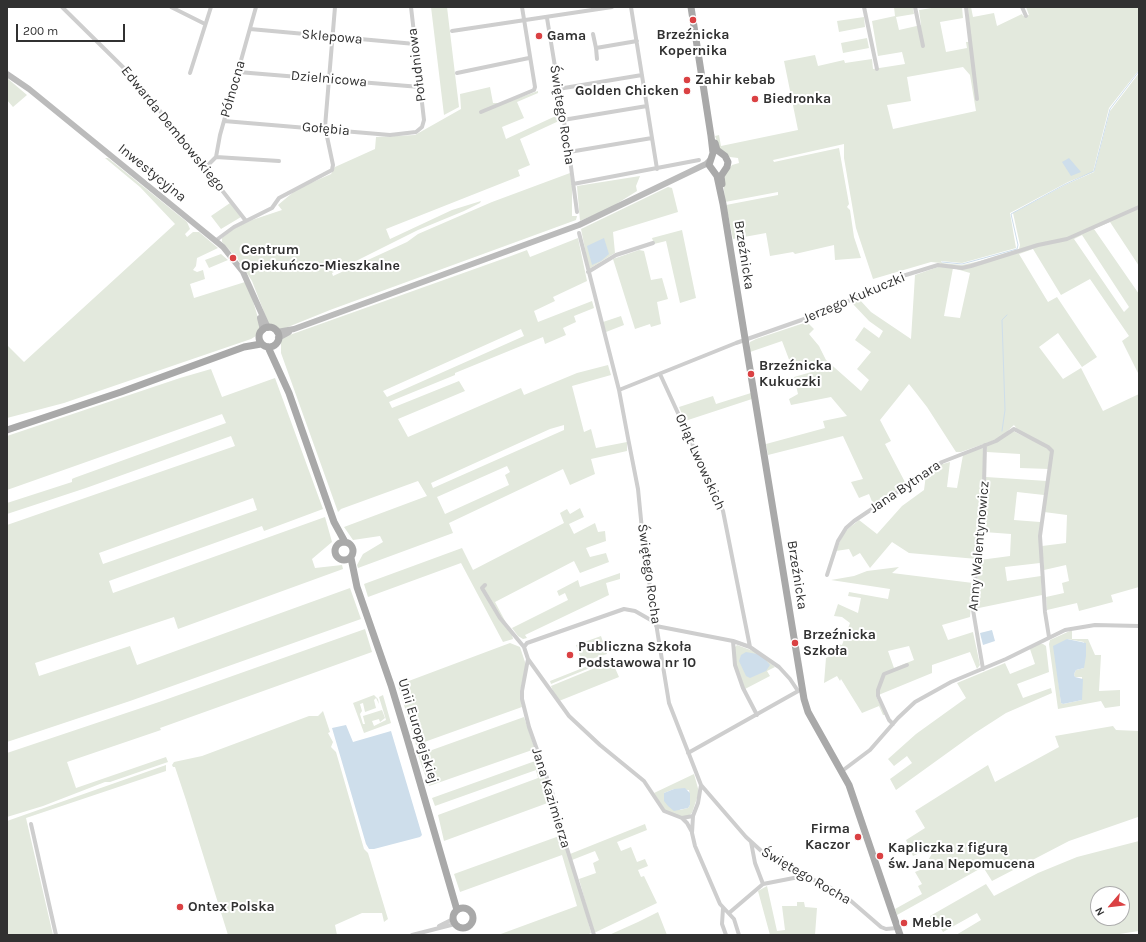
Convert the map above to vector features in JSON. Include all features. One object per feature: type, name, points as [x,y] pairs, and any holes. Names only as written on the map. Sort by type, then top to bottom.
[{"type":"main road","points":[[691,7],[713,151],[709,165],[714,171]]},
{"type":"main road","name":"Inwestycyjna","points":[[7,74],[29,89],[230,254],[250,286],[265,329]]},
{"type":"main road","points":[[685,174],[707,169],[719,172],[724,171],[728,162],[717,150],[711,136]]},
{"type":"main road","points":[[271,346],[278,335],[579,225],[706,164],[715,154],[722,155]]},
{"type":"main road","name":"Brzeźnicka","points":[[714,171],[718,179],[722,202],[800,690],[808,712],[842,771],[853,796],[898,932]]},
{"type":"main road","name":"Brzeźnicka","points":[[722,202],[722,176],[724,171]]},
{"type":"main road","points":[[260,341],[265,329],[278,335]]},
{"type":"main road","points":[[7,430],[115,394],[260,341],[271,346],[342,543],[353,548],[351,558],[343,561],[337,558],[334,552],[342,543]]},
{"type":"main road","name":"Unii Europejskiej","points":[[351,558],[357,587]]},
{"type":"main road","name":"Unii Europejskiej","points":[[343,561],[348,566],[357,587],[391,685],[450,883],[460,910],[470,911],[472,916],[472,922],[468,927]]},
{"type":"main road","points":[[460,910],[456,924],[462,935]]},
{"type":"main road","points":[[456,924],[468,927],[468,935]]},
{"type":"street","name":"Edwarda Dembowskiego","points":[[62,7],[136,79],[246,220]]},
{"type":"street","points":[[171,7],[205,24]]},
{"type":"street","points":[[190,73],[211,7]]},
{"type":"street","name":"Północna","points":[[216,157],[224,121],[256,7]]},
{"type":"street","points":[[215,241],[220,236],[246,220],[272,208],[278,198],[332,170],[333,165],[326,129],[335,7]]},
{"type":"street","name":"Południowa","points":[[411,7],[424,124]]},
{"type":"street","points":[[481,112],[534,90],[522,7]]},
{"type":"street","points":[[577,7],[578,12]]},
{"type":"street","points":[[452,31],[612,7]]},
{"type":"street","points":[[631,7],[657,169]]},
{"type":"street","points":[[864,7],[877,69]]},
{"type":"street","points":[[915,7],[923,46]]},
{"type":"street","points":[[966,7],[977,99]]},
{"type":"street","points":[[1022,7],[1026,16]]},
{"type":"street","name":"Świętego Rocha","points":[[546,18],[564,120],[577,212]]},
{"type":"street","name":"Sklepowa","points":[[250,29],[415,44]]},
{"type":"street","points":[[593,34],[597,58]]},
{"type":"street","points":[[596,48],[637,41]]},
{"type":"street","points":[[456,73],[529,58]]},
{"type":"street","name":"Dzielnicowa","points":[[238,72],[420,87]]},
{"type":"street","points":[[558,89],[642,75]]},
{"type":"street","points":[[564,120],[647,106]]},
{"type":"street","name":"Gołębia","points":[[224,121],[397,135],[414,133],[424,124]]},
{"type":"street","points":[[569,152],[652,138]]},
{"type":"street","points":[[205,168],[216,157],[279,161]]},
{"type":"street","points":[[573,184],[699,160]]},
{"type":"street","name":"Jerzego Kukuczki","points":[[619,390],[830,310],[892,279],[938,265],[962,268],[971,266],[1038,245],[1066,239],[1139,207]]},
{"type":"street","name":"Świętego Rocha","points":[[579,233],[619,390],[638,489],[644,550],[669,703],[701,785],[751,842],[770,859],[832,889],[851,901],[881,927],[898,932]]},
{"type":"street","points":[[588,272],[616,255],[653,243]]},
{"type":"street","name":"Orląt Lwowskich","points":[[660,374],[723,511],[750,647]]},
{"type":"street","name":"Jana Bytnara","points":[[827,576],[838,541],[849,524],[942,462],[1000,439],[1014,428],[1048,447],[1052,451],[1040,536],[1049,637]]},
{"type":"street","name":"Anny Walentynowicz","points":[[983,669],[972,604],[983,523],[985,445]]},
{"type":"street","points":[[485,585],[482,588],[500,618],[524,647],[528,659],[555,700],[578,726],[644,781],[664,811],[682,818],[687,823],[692,833],[695,846],[720,904],[734,919],[739,935]]},
{"type":"street","points":[[524,647],[528,642],[624,608],[635,611],[656,624],[733,641],[750,647],[779,666],[800,690],[688,753]]},
{"type":"street","points":[[842,771],[870,750],[911,706],[923,697],[1065,630],[1080,626],[1139,626]]},
{"type":"street","points":[[733,641],[735,665],[743,688],[757,715]]},
{"type":"street","name":"Jana Kazimierza","points":[[528,659],[522,699],[529,727],[552,792],[564,839],[579,882],[594,935]]},
{"type":"street","points":[[894,724],[889,720],[878,696],[878,690],[884,674],[907,665]]},
{"type":"street","points":[[692,833],[693,816],[698,803],[701,785]]},
{"type":"street","points":[[682,818],[693,816]]},
{"type":"street","points":[[31,824],[56,935]]},
{"type":"street","points":[[751,842],[754,858],[763,884]]},
{"type":"street","points":[[729,913],[763,884],[804,876]]},
{"type":"street","points":[[723,908],[722,924],[726,935]]},
{"type":"street","points":[[412,935],[456,924]]},
{"type":"shaded area","points":[[431,7],[447,7],[459,107],[444,115]]},
{"type":"shaded area","points":[[894,7],[913,7],[914,14],[896,17],[899,30],[921,25],[919,10],[938,7],[962,7],[963,18],[940,22],[946,52],[967,48],[966,42],[971,42],[968,7],[971,7],[973,17],[994,13],[997,26],[1022,14],[1023,16],[1029,15],[1026,7],[1139,7],[1139,70],[1109,108],[1093,172],[1068,182],[1010,213],[1016,248],[962,263],[941,261],[942,263],[962,265],[1019,249],[1020,245],[1013,213],[1065,185],[1094,172],[1110,111],[1139,73],[1139,266],[1110,222],[1094,229],[1139,294],[1139,375],[1122,341],[1129,336],[1090,279],[1061,295],[1033,249],[1019,254],[1048,302],[1057,297],[1097,357],[1082,367],[1058,333],[1039,347],[1063,379],[1081,368],[1103,411],[1139,394],[1139,587],[1111,595],[1113,602],[1079,611],[1077,603],[1047,610],[1046,597],[1064,593],[1062,583],[1069,581],[1066,565],[1044,570],[1042,546],[1066,543],[1067,515],[1044,512],[1053,451],[1017,429],[1014,425],[1000,438],[961,452],[956,452],[927,407],[909,384],[880,420],[891,441],[885,444],[906,484],[873,504],[869,494],[859,498],[851,482],[863,479],[843,436],[768,455],[766,444],[825,428],[823,421],[847,416],[831,397],[791,405],[789,399],[798,394],[794,377],[822,369],[819,362],[793,370],[782,341],[750,352],[750,342],[807,322],[814,329],[809,334],[819,346],[826,360],[861,391],[869,380],[857,369],[871,352],[855,340],[864,327],[879,338],[883,331],[869,321],[852,303],[859,299],[871,312],[911,339],[915,275],[938,267],[941,263],[931,262],[873,279],[856,228],[844,158],[844,144],[773,160],[774,162],[839,148],[849,204],[847,207],[850,210],[854,237],[861,258],[835,260],[834,245],[795,254],[793,252],[770,256],[766,233],[733,239],[726,205],[778,195],[778,192],[725,202],[723,177],[732,165],[739,163],[738,158],[730,157],[721,152],[715,136],[719,135],[721,146],[798,130],[784,61],[815,55],[818,66],[844,60],[845,63],[872,59],[873,69],[905,64],[902,52],[878,56],[872,21],[895,16]],"holes":[[[963,67],[970,75],[976,111],[893,129],[887,105],[911,101],[907,77]],[[1082,235],[1129,307],[1124,312],[1074,239]],[[953,268],[970,273],[960,318],[944,316]]]},
{"type":"shaded area","points":[[864,17],[865,27],[839,32],[837,21]]},
{"type":"shaded area","points":[[867,38],[869,48],[843,53],[841,43]]},
{"type":"shaded area","points":[[7,78],[27,95],[13,107],[7,100]]},
{"type":"shaded area","points":[[490,87],[493,103],[497,103],[499,105],[538,91],[538,93],[517,102],[524,118],[502,127],[506,139],[560,114],[561,120],[520,139],[530,165],[518,170],[520,176],[386,229],[390,239],[452,210],[481,201],[480,203],[464,211],[418,230],[332,273],[333,276],[407,242],[418,234],[492,202],[570,173],[572,186],[572,216],[577,216],[576,220],[330,310],[283,329],[278,330],[269,325],[252,281],[237,258],[222,242],[222,238],[235,228],[252,220],[282,210],[278,205],[297,189],[331,174],[335,167],[375,149],[376,137],[415,135],[461,109],[460,94]]},
{"type":"shaded area","points":[[105,158],[108,158],[187,222],[190,229],[185,234],[187,237],[193,232],[199,232],[218,248],[197,258],[196,266],[193,270],[197,272],[203,270],[205,279],[190,284],[194,298],[245,282],[253,301],[261,328],[256,336],[251,339],[64,403],[7,418],[7,345],[24,362],[175,224],[140,187]]},
{"type":"shaded area","points":[[640,176],[636,186],[637,191],[610,208],[580,221],[577,186]]},
{"type":"shaded area","points":[[668,187],[672,188],[678,212],[613,232],[615,253],[589,269],[581,229]]},
{"type":"shaded area","points":[[230,203],[241,217],[221,229],[211,216]]},
{"type":"shaded area","points":[[682,230],[696,298],[680,303],[666,241],[654,244],[652,238]]},
{"type":"shaded area","points":[[578,238],[587,281],[553,297],[555,301],[534,311],[538,322],[592,301],[594,308],[574,316],[576,322],[563,328],[566,335],[545,344],[543,337],[455,373],[455,375],[389,402],[392,408],[459,381],[465,391],[398,419],[408,437],[521,388],[524,395],[577,373],[608,365],[611,375],[572,386],[584,432],[591,429],[596,448],[627,442],[627,451],[591,459],[595,474],[570,485],[563,469],[449,523],[453,533],[358,568],[357,565],[363,554],[383,542],[380,536],[353,540],[344,527],[427,496],[418,481],[341,509],[338,512],[281,353],[281,340],[284,337],[527,250],[530,257]],"holes":[[[521,329],[524,336],[387,397],[383,391]],[[564,425],[564,430],[433,488],[431,483],[550,429]],[[507,466],[510,472],[505,475],[509,485],[445,514],[437,497]]]},
{"type":"shaded area","points":[[639,250],[644,251],[651,280],[662,278],[668,299],[657,302],[661,324],[651,327],[650,324],[635,329],[613,259]]},
{"type":"shaded area","points":[[221,254],[228,260],[209,268],[205,260]]},
{"type":"shaded area","points":[[621,316],[624,325],[606,332],[603,322]]},
{"type":"shaded area","points":[[211,369],[222,397],[275,378],[323,509],[264,531],[262,526],[109,581],[113,593],[325,517],[332,542],[312,559],[315,568],[342,565],[343,569],[178,629],[174,617],[35,663],[39,676],[130,646],[137,665],[350,588],[361,619],[130,701],[7,742],[7,525],[235,446],[231,436],[86,488],[7,514],[7,503],[72,482],[72,479],[74,478],[226,423],[222,414],[7,490],[7,436]],"holes":[[[253,498],[257,510],[103,564],[99,553]]]},
{"type":"shaded area","points":[[751,393],[752,399],[685,421],[679,407],[713,396],[716,404]]},
{"type":"shaded area","points":[[1013,431],[1048,448],[1051,453],[1049,469],[1020,468],[1020,454],[987,452],[987,446]]},
{"type":"shaded area","points":[[982,448],[984,449],[982,527],[977,559],[909,553],[892,542],[870,568],[860,553],[853,557],[849,549],[836,551],[844,532],[859,520],[877,534],[902,506],[924,490],[926,475],[939,465],[950,462],[947,487],[957,488],[963,455]]},
{"type":"shaded area","points":[[986,477],[1047,481],[1044,495],[1017,492],[1014,520],[1040,522],[1040,563],[1005,567],[1007,581],[1041,576],[1042,595],[974,609],[980,560],[1010,556],[1011,534],[984,532]]},
{"type":"shaded area","points":[[580,508],[584,517],[569,524],[574,534],[595,523],[598,532],[605,531],[606,541],[586,548],[590,557],[606,553],[609,562],[580,573],[574,561],[495,602],[512,634],[513,639],[503,642],[461,563],[368,597],[364,584],[462,548],[473,570],[564,523],[560,513],[567,509],[570,514]]},
{"type":"shaded area","points":[[899,567],[892,573],[973,583],[970,617],[942,625],[948,640],[973,632],[980,665],[977,669],[970,652],[932,665],[932,673],[876,696],[885,715],[883,715],[879,706],[862,713],[841,679],[840,681],[837,676],[824,683],[826,658],[836,653],[838,644],[842,645],[850,623],[842,617],[834,616],[838,604],[858,613],[861,598],[848,596],[849,592],[888,599],[890,589],[831,580],[854,576],[867,571]],"holes":[[[909,646],[914,660],[894,668],[888,651]]]},
{"type":"shaded area","points":[[620,573],[620,579],[606,583],[609,595],[525,635],[527,638],[523,639],[518,636],[512,628],[568,600],[565,593],[559,596],[557,591],[578,580],[580,587]]},
{"type":"shaded area","points":[[365,629],[372,652],[160,728],[161,730],[67,762],[76,788],[166,757],[168,762],[110,782],[105,782],[43,806],[7,817],[7,753],[159,702]]},
{"type":"shaded area","points":[[1072,630],[1072,639],[1088,639],[1095,655],[1101,655],[1099,691],[1120,690],[1120,706],[1105,708],[1101,701],[1058,709],[1049,644],[1050,640]],"holes":[[[1067,639],[1084,642],[1084,668],[1076,670],[1074,674],[1075,677],[1082,677],[1082,700],[1063,704],[1061,703],[1058,678]]]},
{"type":"shaded area","points":[[601,636],[607,654],[582,662],[576,645]]},
{"type":"shaded area","points":[[510,643],[520,647],[526,665],[520,692],[522,707],[416,745],[398,685]]},
{"type":"shaded area","points":[[1039,644],[1046,646],[1049,672],[1017,684],[1023,698],[1051,688],[1052,693],[1006,713],[975,733],[896,790],[890,779],[912,763],[907,756],[894,766],[888,759],[916,734],[966,698],[957,683],[1005,663],[1010,674],[1035,664],[1030,649]]},
{"type":"shaded area","points":[[737,645],[756,652],[775,667],[767,671],[770,676],[745,689],[735,661],[735,647]]},
{"type":"shaded area","points":[[608,658],[609,660],[551,684],[550,681]]},
{"type":"shaded area","points":[[612,661],[619,677],[559,701],[555,696],[551,686]]},
{"type":"shaded area","points":[[374,695],[378,699],[379,704],[376,698],[374,700],[376,708],[365,712],[363,703],[360,704],[362,711],[360,714],[363,724],[365,724],[363,716],[382,710],[385,718],[380,722],[379,719],[372,721],[374,726],[386,720],[379,697],[383,695],[391,723],[364,733],[353,703]]},
{"type":"shaded area","points":[[323,711],[330,732],[328,733],[333,742],[331,747],[336,752],[364,849],[368,853],[388,919],[384,922],[382,913],[362,913],[335,925],[337,935],[228,935],[186,800],[175,767],[172,765],[174,762],[202,756],[309,716],[318,716]]},
{"type":"shaded area","points":[[524,717],[535,749],[429,786],[418,755]]},
{"type":"shaded area","points":[[1113,726],[1116,730],[1139,731],[1139,819],[1138,817],[1069,841],[992,881],[983,867],[897,915],[895,909],[922,894],[918,886],[922,884],[915,872],[927,867],[927,862],[933,852],[930,848],[913,856],[906,840],[925,828],[915,811],[988,765],[995,782],[1059,747],[1055,736]]},
{"type":"shaded area","points":[[538,760],[553,801],[444,841],[438,815],[538,778],[536,770],[435,806],[432,798]]},
{"type":"shaded area","points":[[166,765],[166,771],[26,818],[53,935],[7,935],[7,821]]},
{"type":"shaded area","points":[[694,774],[699,792],[692,813],[688,816],[680,816],[665,810],[654,793]],"holes":[[[674,789],[689,790],[690,805],[688,808],[680,810],[664,793]]]},
{"type":"shaded area","points":[[645,824],[647,830],[617,842],[621,851],[631,847],[637,862],[645,859],[648,866],[638,870],[641,877],[644,876],[657,903],[594,933],[579,879],[596,873],[593,863],[599,860],[595,851],[572,860],[570,854]]},
{"type":"shaded area","points":[[562,835],[581,893],[591,933],[587,935],[498,935],[577,906],[562,855],[460,892],[454,874]]},
{"type":"shaded area","points":[[1139,841],[1139,931],[1113,935],[956,935],[981,920],[977,913],[943,932],[940,927],[936,929],[930,916],[986,884],[994,896],[1038,873],[1077,857]]},
{"type":"shaded area","points":[[767,886],[777,931],[785,930],[782,906],[797,906],[797,902],[804,902],[805,907],[817,908],[815,935],[770,935],[758,891]]},
{"type":"shaded area","points":[[658,912],[667,935],[609,935],[638,922]]},
{"type":"water","points":[[1069,158],[1081,172],[1071,176],[1062,162]]},
{"type":"water","points":[[604,238],[609,254],[601,261],[592,265],[587,246]]},
{"type":"water","points":[[992,630],[995,641],[983,645],[980,633]]},
{"type":"water","points":[[1067,639],[1086,643],[1086,656],[1084,668],[1076,670],[1074,674],[1075,677],[1083,679],[1082,700],[1063,704],[1061,703],[1053,646]]},
{"type":"water","points":[[746,652],[757,654],[764,658],[770,665],[766,671],[750,678],[746,676],[739,661],[741,655]]},
{"type":"water","points":[[346,725],[353,742],[391,731],[422,835],[420,837],[369,849],[366,844],[332,728]]},
{"type":"water","points":[[685,788],[690,793],[690,805],[688,808],[674,811],[664,801],[664,793],[674,789]]},
{"type":"waterway","points":[[942,262],[962,264],[1017,249],[1018,245],[1011,214],[1064,185],[1094,171],[1110,109],[1139,71]]},
{"type":"waterway","points":[[1002,431],[1005,410],[1002,320],[1007,315]]},
{"type":"place","name":"Brzeźnicka Kopernika","points":[[693,20]]},
{"type":"place","name":"Gama","points":[[539,36]]},
{"type":"place","name":"Zahir kebab","points":[[687,80]]},
{"type":"place","name":"Golden Chicken","points":[[687,91]]},
{"type":"place","name":"Biedronka","points":[[755,99]]},
{"type":"place","name":"Centrum Opiekuńczo-Mieszkalne","points":[[233,258]]},
{"type":"place","name":"Brzeźnicka Kukuczki","points":[[751,374]]},
{"type":"place","name":"Brzeźnicka Szkoła","points":[[795,643]]},
{"type":"place","name":"Publiczna Szkoła Podstawowa nr 10","points":[[570,655]]},
{"type":"place","name":"Firma Kaczor","points":[[858,837]]},
{"type":"place","name":"Kapliczka z figurą św. Jana Nepomucena","points":[[880,856]]},
{"type":"place","name":"Ontex Polska","points":[[180,907]]},
{"type":"place","name":"Meble","points":[[904,923]]}]
